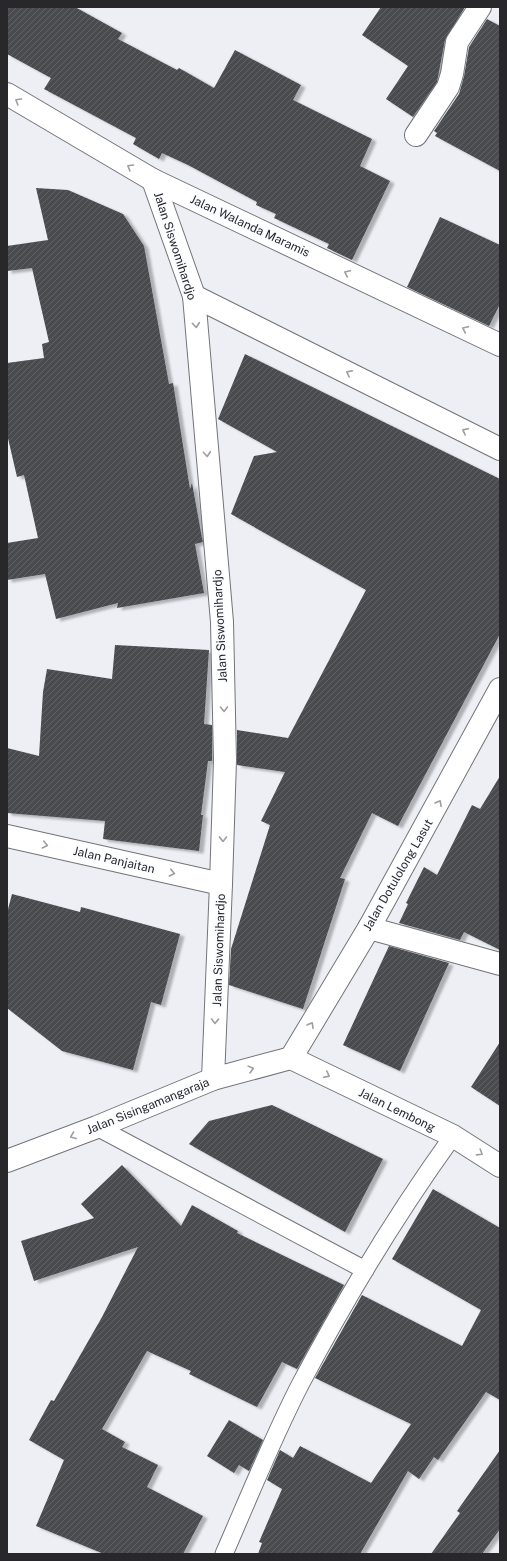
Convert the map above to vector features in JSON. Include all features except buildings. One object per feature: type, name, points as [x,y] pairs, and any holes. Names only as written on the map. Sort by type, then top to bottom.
[{"type":"main road","points":[[416,135],[448,87],[452,74],[456,42],[480,7]]},
{"type":"main road","name":"Jalan Walanda Maramis","points":[[7,94],[153,180],[500,346]]},
{"type":"main road","name":"Jalan Siswomihardjo","points":[[153,180],[194,296],[222,622],[225,760],[213,1079]]},
{"type":"main road","points":[[194,296],[500,449]]},
{"type":"main road","name":"Jalan Dotulolong Lasut","points":[[291,1058],[369,928],[500,689]]},
{"type":"main road","name":"Jalan Panjaitan","points":[[7,836],[221,884]]},
{"type":"main road","points":[[369,928],[500,964]]},
{"type":"main road","name":"Jalan Sisingamangaraja","points":[[7,1161],[97,1127],[213,1079],[291,1058]]},
{"type":"main road","name":"Jalan Lembong","points":[[291,1058],[453,1136],[500,1166]]},
{"type":"lane","points":[[97,1127],[365,1270]]},
{"type":"lane","points":[[224,1554],[268,1452],[301,1383],[365,1270],[412,1193],[453,1136]]}]
